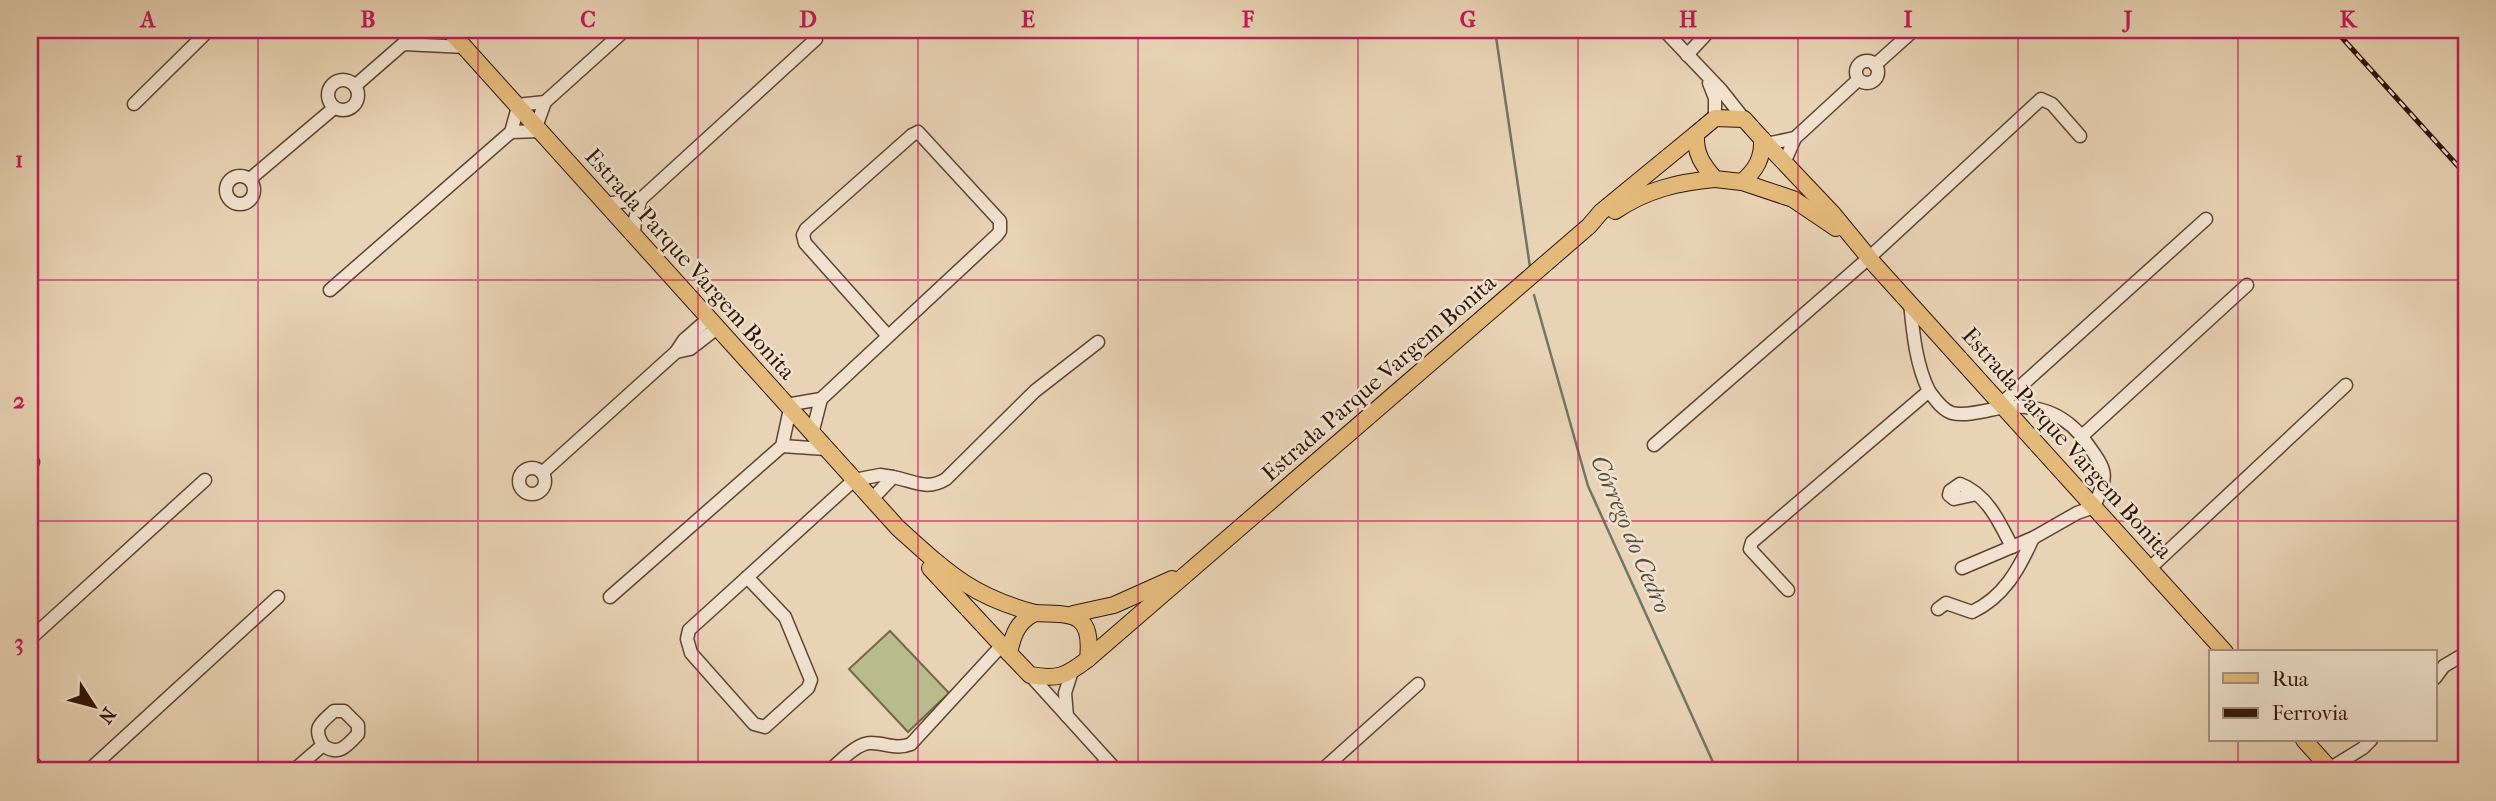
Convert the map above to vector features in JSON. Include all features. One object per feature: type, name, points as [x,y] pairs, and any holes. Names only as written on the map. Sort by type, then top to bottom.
[{"type":"main road","name":"Estrada Parque Vargem Bonita","points":[[449,30],[898,528],[936,576],[1006,649]]},
{"type":"main road","points":[[1715,118],[1744,119],[1764,141],[1757,167],[1742,182],[1715,179],[1697,153],[1696,134],[1715,118]]},
{"type":"main road","name":"Estrada Parque Vargem Bonita","points":[[1088,659],[1589,226],[1601,212],[1696,134]]},
{"type":"main road","name":"Estrada Parque Vargem Bonita","points":[[1764,141],[2223,650]]},
{"type":"main road","name":"Estrada Parque Vargem Bonita","points":[[1589,226],[1654,190],[1673,184],[1715,179]]},
{"type":"main road","name":"Estrada Parque Vargem Bonita","points":[[1742,182],[1793,199],[1838,229],[1871,260]]},
{"type":"main road","name":"Estrada Parque Vargem Bonita","points":[[898,528],[972,590],[995,601],[1035,612]]},
{"type":"main road","name":"Estrada Parque Vargem Bonita","points":[[1073,614],[1114,605],[1160,585],[1198,564]]},
{"type":"main road","points":[[1035,612],[1073,614],[1082,622],[1090,642],[1088,659],[1072,671],[1055,678],[1030,675],[1006,649],[1025,617],[1035,612]]},
{"type":"main road","points":[[2306,742],[2329,770]]},
{"type":"street","points":[[134,104],[209,30]]},
{"type":"street","points":[[403,44],[404,30]]},
{"type":"street","points":[[511,131],[538,129],[545,102],[625,30]]},
{"type":"street","points":[[1664,30],[1721,90],[1744,119]]},
{"type":"street","points":[[1687,55],[1710,30]]},
{"type":"street","points":[[1784,163],[1795,138],[1858,80],[1868,84],[1874,81],[1878,71],[1875,65],[1914,30]]},
{"type":"street","points":[[634,235],[635,219],[641,200],[816,39]]},
{"type":"street","points":[[356,85],[403,44],[466,47]]},
{"type":"street","points":[[1706,76],[1715,98],[1715,118]]},
{"type":"street","points":[[340,80],[348,80],[356,85],[358,103],[351,109],[343,111],[334,108],[329,102],[328,93],[332,85],[340,80]]},
{"type":"street","points":[[1654,444],[1871,260],[2041,99],[2052,104],[2080,136]]},
{"type":"street","points":[[330,290],[511,131],[518,106],[545,102]]},
{"type":"street","points":[[250,179],[334,108]]},
{"type":"street","points":[[610,597],[782,446],[788,407],[821,399],[997,235],[1001,228],[1000,221],[918,132],[806,229],[803,235],[805,243],[888,336]]},
{"type":"street","points":[[1764,141],[1795,138]]},
{"type":"street","points":[[605,204],[641,200]]},
{"type":"street","points":[[1910,303],[1922,378],[1940,406],[1953,413],[1991,411],[2004,405],[2206,219]]},
{"type":"street","points":[[2082,436],[2247,285]]},
{"type":"street","points":[[542,473],[676,352],[684,340],[713,323]]},
{"type":"street","points":[[747,577],[785,617],[811,680],[808,688],[765,727],[754,724],[691,653],[687,643],[690,629],[747,577],[854,480],[880,475],[927,486],[936,485],[946,479],[1035,391],[1098,342]]},
{"type":"street","points":[[2150,569],[2346,385]]},
{"type":"street","points":[[1788,590],[1756,558],[1750,549],[1752,542],[1929,391]]},
{"type":"street","points":[[813,434],[821,399]]},
{"type":"street","points":[[1962,568],[2033,538],[2077,513],[2095,508],[2106,478],[2102,464],[2067,419],[2050,411],[2004,405]]},
{"type":"street","points":[[782,446],[826,449]]},
{"type":"street","points":[[872,499],[893,477]]},
{"type":"street","points":[[30,639],[205,480]]},
{"type":"street","points":[[1977,494],[2002,524],[2012,547]]},
{"type":"street","points":[[1938,610],[1946,603],[1972,612],[1986,606],[2013,580],[2033,538]]},
{"type":"street","points":[[88,771],[278,597]]},
{"type":"street","points":[[829,771],[864,744],[900,747],[911,744],[1006,649]]},
{"type":"street","points":[[2436,677],[2444,666],[2466,653]]},
{"type":"street","points":[[1067,716],[1065,693],[1072,671]]},
{"type":"street","points":[[1030,675],[1116,771]]},
{"type":"street","points":[[1321,771],[1418,684]]},
{"type":"street","points":[[2329,770],[2369,742]]},
{"type":"street","points":[[293,771],[323,745]]},
{"type":"street","points":[[30,760],[40,771]]},
{"type":"street","points":[[1096,771],[1107,761]]},
{"type":"green space","points":[[890,631],[949,693],[908,732],[849,669]]},
{"type":"waterway","points":[[1495,30],[1530,267]]},
{"type":"waterway","name":"Córrego do Cedro","points":[[1534,295],[1588,486],[1717,771]]},
{"type":"railway","points":[[2335,30],[2466,175]]}]
